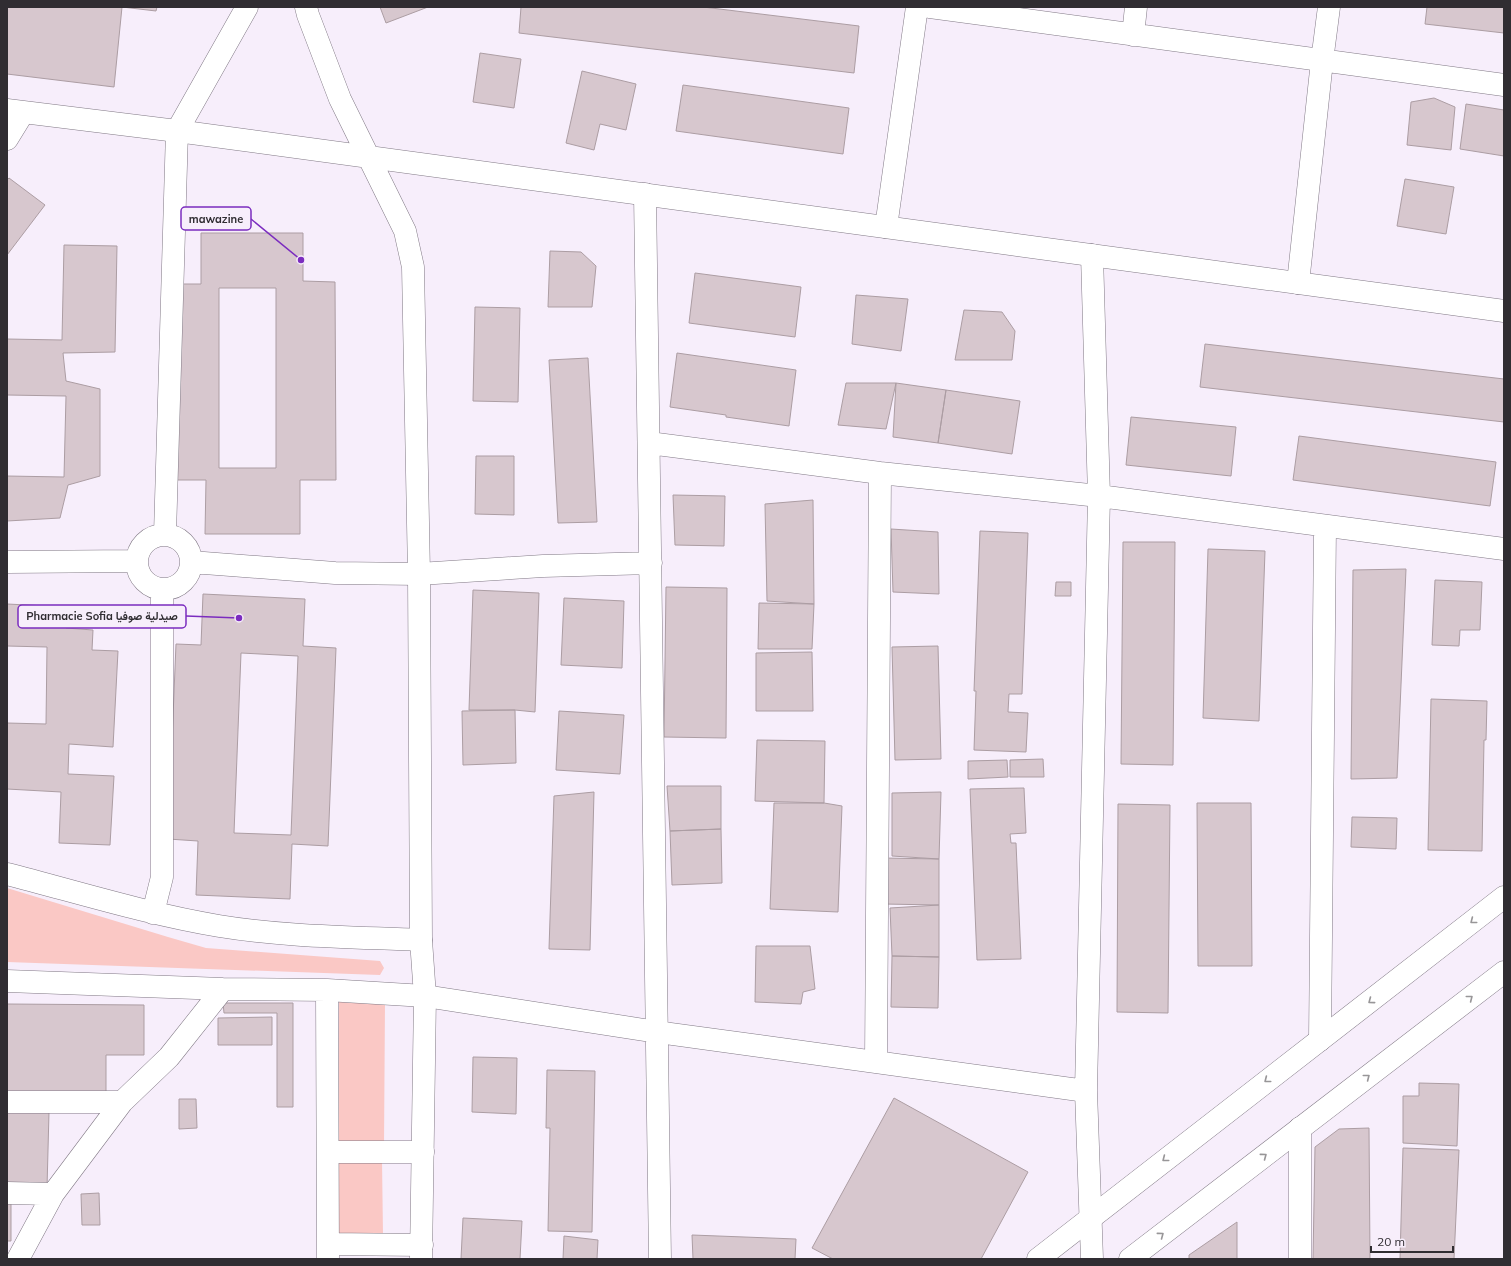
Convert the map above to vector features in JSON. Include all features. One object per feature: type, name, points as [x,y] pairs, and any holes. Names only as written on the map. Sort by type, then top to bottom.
[{"type":"street","points":[[165,534],[177,131],[247,7]]},
{"type":"street","points":[[306,7],[340,99],[405,231],[413,267],[419,574],[421,940],[425,996],[422,1252],[328,1252],[327,990]]},
{"type":"street","points":[[886,227],[917,7]]},
{"type":"street","points":[[930,7],[1504,86]]},
{"type":"street","points":[[1133,35],[1136,7]]},
{"type":"street","points":[[1298,283],[1322,60],[1330,7]]},
{"type":"street","points":[[7,139],[15,111],[368,156],[1504,311]]},
{"type":"street","points":[[645,194],[660,1259]]},
{"type":"street","points":[[1092,255],[1099,496],[1086,1091],[1092,1259]]},
{"type":"street","points":[[649,443],[880,473],[1099,496],[1504,549]]},
{"type":"street","points":[[876,1062],[880,473]]},
{"type":"street","points":[[1320,1040],[1325,526]]},
{"type":"street","points":[[165,534],[175,537],[184,543],[189,552],[191,562],[189,573],[182,582],[174,587],[162,589],[152,587],[143,580],[138,571],[136,561],[138,550],[145,542],[154,536],[165,534]]},
{"type":"street","points":[[7,562],[136,561]]},
{"type":"street","points":[[191,562],[335,573],[419,574],[543,566],[651,563]]},
{"type":"street","points":[[153,913],[162,877],[162,589]]},
{"type":"street","points":[[7,874],[153,913],[219,926],[283,934],[421,940]]},
{"type":"street","points":[[1038,1259],[1091,1216],[1504,897]]},
{"type":"street","points":[[1130,1259],[1504,972]]},
{"type":"street","points":[[7,980],[223,989],[327,990],[425,996],[657,1032],[1086,1091]]},
{"type":"street","points":[[18,1259],[53,1194],[122,1102],[169,1057],[223,989]]},
{"type":"street","points":[[7,1102],[122,1102]]},
{"type":"street","points":[[1300,1128],[1300,1259]]},
{"type":"street","points":[[328,1152],[423,1152]]},
{"type":"street","points":[[7,1193],[53,1194]]},
{"type":"shaded area","points":[[7,888],[206,948],[380,961],[384,968],[380,975],[7,962]]},
{"type":"shaded area","points":[[339,1002],[385,1003],[384,1146],[338,1146]]},
{"type":"shaded area","points":[[338,1160],[382,1160],[383,1235],[339,1236]]},
{"type":"building","points":[[7,7],[122,7],[114,87],[7,74]]},
{"type":"building","points":[[122,7],[157,7],[156,11]]},
{"type":"building","points":[[380,7],[428,7],[386,23]]},
{"type":"building","points":[[521,7],[703,7],[859,26],[854,73],[519,33]]},
{"type":"building","points":[[1427,7],[1504,7],[1504,33],[1425,24]]},
{"type":"building","points":[[480,53],[521,59],[514,108],[473,102]]},
{"type":"building","points":[[582,71],[636,84],[626,130],[600,124],[594,150],[566,143]]},
{"type":"building","points":[[683,85],[849,108],[843,154],[676,131]]},
{"type":"building","points":[[1434,98],[1455,107],[1451,150],[1407,145],[1411,102]]},
{"type":"building","points":[[1466,104],[1504,110],[1504,156],[1460,149]]},
{"type":"building","points":[[9,178],[45,205],[7,255],[7,180]]},
{"type":"building","points":[[1405,179],[1454,187],[1446,234],[1397,226]]},
{"type":"building","points":[[201,233],[303,233],[303,281],[335,282],[336,480],[300,480],[300,534],[205,534],[206,480],[176,480],[175,284],[201,284]],"holes":[[[219,288],[276,288],[276,468],[219,468]]]},
{"type":"building","points":[[64,245],[117,246],[115,352],[63,353],[66,381],[100,389],[100,476],[68,485],[60,518],[7,521],[7,476],[64,477],[66,396],[7,395],[7,339],[62,340]]},
{"type":"building","points":[[550,251],[581,252],[596,266],[592,307],[548,307]]},
{"type":"building","points":[[695,273],[801,287],[795,337],[689,323]]},
{"type":"building","points":[[856,295],[908,299],[901,351],[852,344]]},
{"type":"building","points":[[475,307],[520,308],[518,402],[473,401]]},
{"type":"building","points":[[964,310],[1002,312],[1015,331],[1012,360],[955,360]]},
{"type":"building","points":[[1205,344],[1504,379],[1504,422],[1200,387]]},
{"type":"building","points":[[677,353],[796,370],[789,426],[670,407]]},
{"type":"building","points":[[588,358],[597,522],[558,523],[549,360]]},
{"type":"building","points":[[846,383],[896,383],[886,429],[838,425]]},
{"type":"building","points":[[896,383],[946,390],[938,443],[893,437]]},
{"type":"building","points":[[946,390],[1020,401],[1012,454],[938,443]]},
{"type":"building","points":[[1131,417],[1236,427],[1231,476],[1126,465]]},
{"type":"building","points":[[1299,436],[1496,462],[1490,506],[1293,480]]},
{"type":"building","points":[[476,456],[514,456],[514,515],[475,514]]},
{"type":"building","points":[[673,495],[725,496],[724,546],[675,545]]},
{"type":"building","points":[[813,500],[814,604],[767,601],[765,504]]},
{"type":"building","points":[[891,529],[938,532],[939,594],[893,592]]},
{"type":"building","points":[[980,531],[1028,533],[1022,694],[1009,694],[1008,712],[1028,713],[1026,752],[974,750],[976,691],[974,691]]},
{"type":"building","points":[[1123,542],[1175,542],[1173,765],[1121,764]]},
{"type":"building","points":[[1208,549],[1265,551],[1259,721],[1203,718]]},
{"type":"building","points":[[1406,569],[1397,778],[1351,779],[1353,570]]},
{"type":"building","points":[[1435,580],[1482,582],[1480,630],[1460,630],[1459,646],[1432,645]]},
{"type":"building","points":[[1056,582],[1071,582],[1071,596],[1055,596]]},
{"type":"building","points":[[666,587],[727,588],[726,738],[664,737]]},
{"type":"building","points":[[473,590],[539,593],[535,712],[515,710],[469,710]]},
{"type":"building","points":[[203,594],[305,599],[303,646],[336,648],[328,846],[292,844],[290,899],[196,895],[198,841],[168,839],[176,644],[201,645]],"holes":[[[241,653],[298,656],[291,835],[234,833]]]},
{"type":"building","points":[[564,598],[624,601],[622,668],[561,665]]},
{"type":"building","points":[[759,603],[814,604],[812,649],[758,649]]},
{"type":"building","points":[[7,604],[67,607],[66,628],[93,630],[92,650],[118,651],[113,747],[69,744],[68,774],[114,776],[110,845],[59,843],[61,792],[7,789],[7,723],[46,724],[47,647],[7,646]]},
{"type":"building","points":[[938,646],[941,759],[895,760],[892,647]]},
{"type":"building","points":[[812,652],[813,711],[756,711],[756,653]]},
{"type":"building","points":[[1431,699],[1487,701],[1486,740],[1484,740],[1482,851],[1428,850]]},
{"type":"building","points":[[515,710],[516,763],[463,765],[462,711]]},
{"type":"building","points":[[559,711],[624,715],[620,774],[556,770]]},
{"type":"building","points":[[757,740],[825,741],[824,803],[755,801]]},
{"type":"building","points":[[1043,759],[1044,777],[1010,777],[1010,760]]},
{"type":"building","points":[[1007,760],[1008,777],[968,779],[968,761]]},
{"type":"building","points":[[667,786],[721,786],[721,829],[670,831]]},
{"type":"building","points":[[1024,788],[1026,833],[1010,834],[1011,843],[1016,843],[1021,959],[977,960],[970,789]]},
{"type":"building","points":[[594,792],[590,950],[549,949],[554,796]]},
{"type":"building","points":[[941,792],[939,859],[892,856],[892,793]]},
{"type":"building","points":[[774,803],[824,803],[842,806],[838,912],[770,909]]},
{"type":"building","points":[[1197,803],[1251,803],[1252,966],[1198,966]]},
{"type":"building","points":[[1118,804],[1170,805],[1168,1013],[1117,1012]]},
{"type":"building","points":[[1352,817],[1397,818],[1396,849],[1351,847]]},
{"type":"building","points":[[721,829],[722,883],[672,885],[670,831]]},
{"type":"building","points":[[883,858],[939,859],[939,905],[883,904]]},
{"type":"building","points":[[939,905],[939,957],[892,956],[890,908]]},
{"type":"building","points":[[756,946],[810,946],[815,989],[803,992],[801,1004],[755,1002]]},
{"type":"building","points":[[892,956],[939,957],[938,1008],[891,1007]]},
{"type":"building","points":[[223,1003],[293,1003],[293,1107],[277,1107],[277,1013],[224,1013]]},
{"type":"building","points":[[7,1004],[144,1005],[144,1055],[106,1055],[106,1092],[7,1092]]},
{"type":"building","points":[[272,1017],[272,1045],[218,1045],[218,1018]]},
{"type":"building","points":[[473,1057],[517,1058],[516,1114],[472,1112]]},
{"type":"building","points":[[547,1070],[595,1071],[592,1232],[548,1231],[550,1128],[546,1128]]},
{"type":"building","points":[[1419,1083],[1459,1084],[1457,1146],[1403,1143],[1403,1096],[1419,1096]]},
{"type":"building","points":[[894,1098],[1028,1172],[981,1259],[833,1259],[812,1248]]},
{"type":"building","points":[[179,1099],[196,1099],[197,1128],[179,1129]]},
{"type":"building","points":[[7,1111],[49,1112],[47,1188],[7,1187]]},
{"type":"building","points":[[1369,1128],[1370,1259],[1313,1259],[1315,1147],[1339,1129]]},
{"type":"building","points":[[1403,1148],[1459,1150],[1454,1259],[1400,1259]]},
{"type":"building","points":[[99,1193],[100,1225],[82,1225],[81,1194]]},
{"type":"building","points":[[7,1198],[11,1198],[11,1241],[7,1241]]},
{"type":"building","points":[[463,1218],[522,1221],[520,1259],[461,1259]]},
{"type":"building","points":[[1237,1222],[1237,1259],[1189,1259],[1189,1255]]},
{"type":"building","points":[[692,1235],[796,1239],[795,1259],[693,1259]]},
{"type":"building","points":[[564,1236],[598,1240],[597,1259],[563,1259]]},
{"type":"place","name":"mawazine","points":[[301,260]]},
{"type":"place","name":"Pharmacie Sofia صيدلية صوفيا","points":[[239,618]]}]
